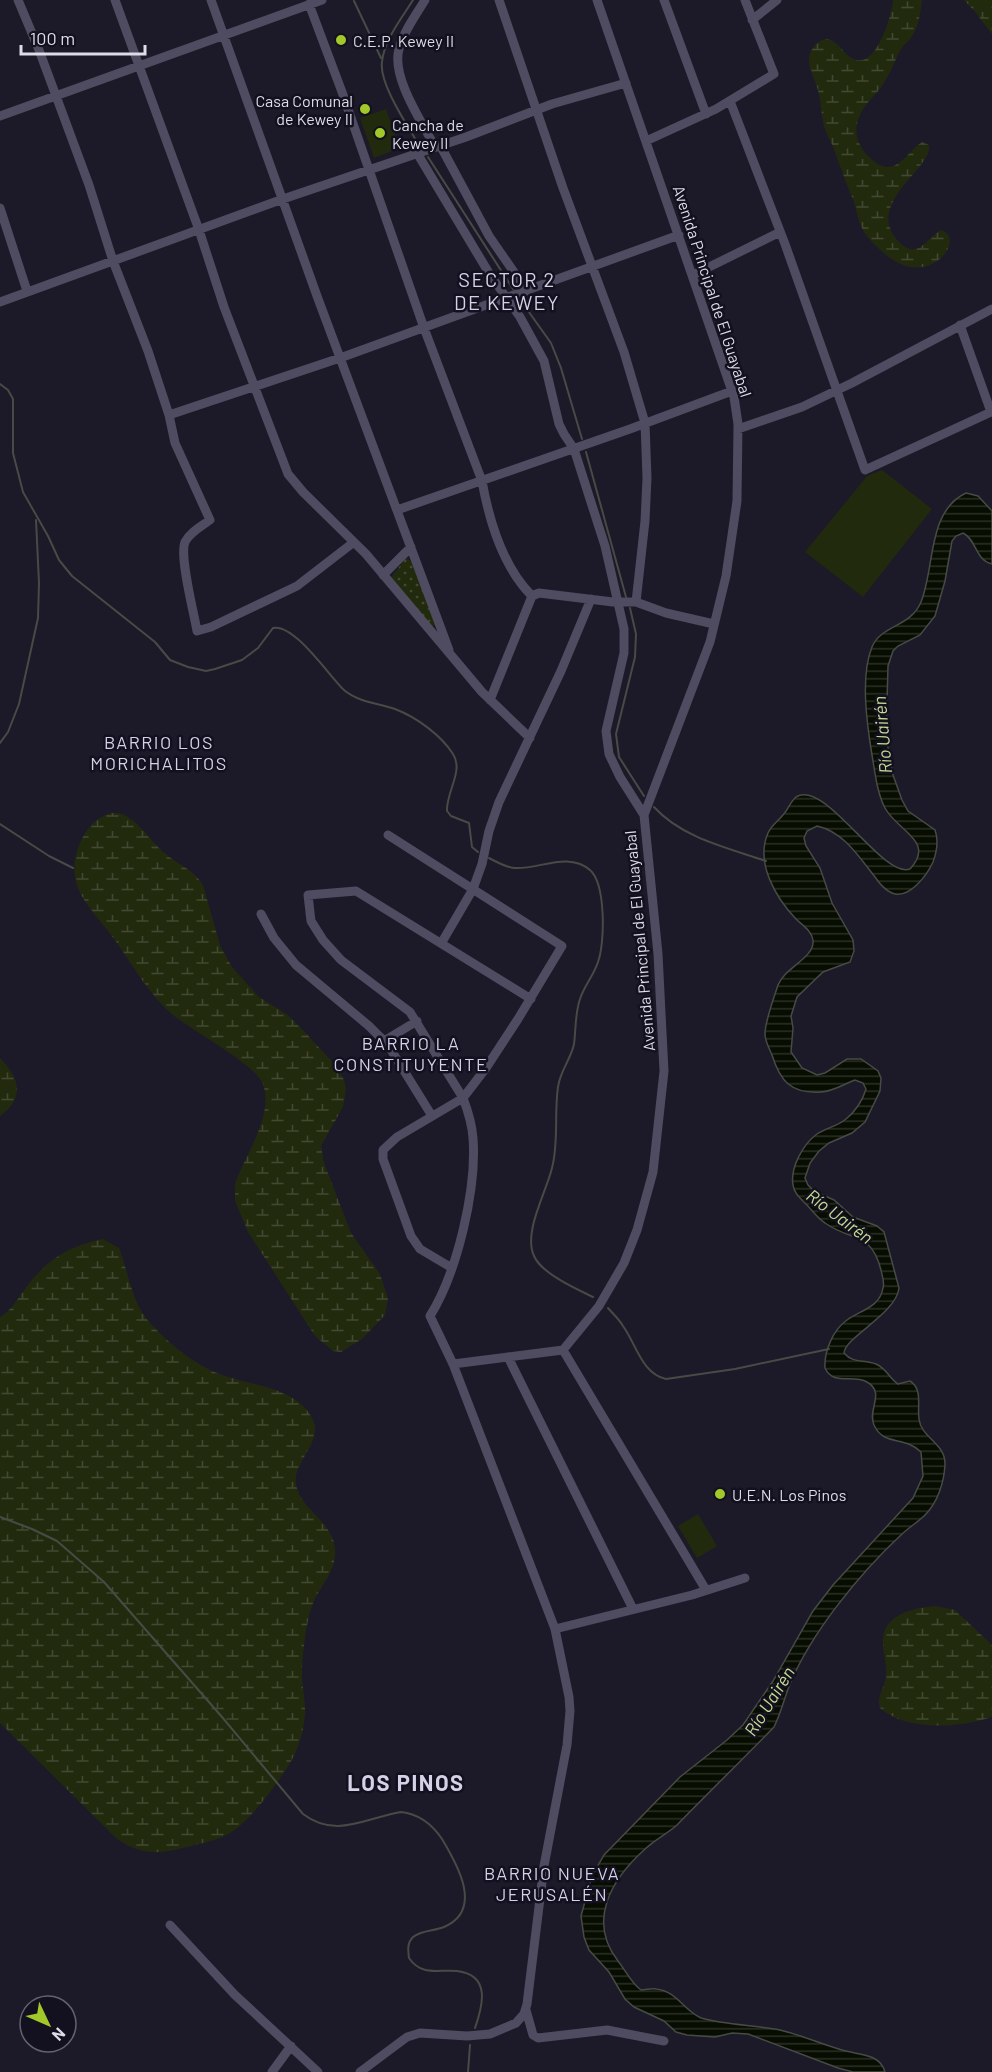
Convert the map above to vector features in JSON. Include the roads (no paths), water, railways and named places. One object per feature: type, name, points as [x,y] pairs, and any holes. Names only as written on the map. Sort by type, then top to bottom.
[{"type":"street","points":[[18,0],[56,95],[89,185],[113,261],[148,351],[169,415],[175,443],[210,520],[191,535],[184,547],[185,567],[197,631],[211,627],[297,586],[354,542]]},
{"type":"street","points":[[115,0],[199,230],[224,307],[288,474],[354,542],[490,700],[530,738]]},
{"type":"street","points":[[211,0],[450,655]]},
{"type":"street","points":[[0,116],[322,0]]},
{"type":"street","points":[[425,0],[399,46],[397,61],[406,92],[489,236],[527,291]]},
{"type":"street","points":[[499,0],[563,188],[594,266],[624,352],[645,423],[647,444],[645,521],[636,602]]},
{"type":"street","name":"Avenida Principal de El Guayabal","points":[[563,1350],[599,1306],[628,1254],[645,1205],[658,1138],[664,1071],[658,954],[644,815],[699,672],[714,624],[726,576],[736,515],[738,429],[737,411],[732,391],[597,0]]},
{"type":"street","points":[[664,0],[706,114]]},
{"type":"street","points":[[646,141],[706,114],[774,74],[745,0]]},
{"type":"street","points":[[752,20],[777,0]]},
{"type":"street","points":[[309,4],[424,328],[482,481],[486,501],[507,562],[520,584],[532,596]]},
{"type":"street","points":[[0,302],[283,199],[537,111],[626,83]]},
{"type":"street","points":[[730,101],[866,470],[991,412],[960,325]]},
{"type":"street","points":[[417,153],[541,353],[560,424],[564,435],[574,449],[605,546],[624,629],[624,653],[609,716],[607,742],[609,754],[620,777],[644,815]]},
{"type":"street","points":[[0,208],[27,291]]},
{"type":"street","points":[[693,275],[780,232]]},
{"type":"street","points":[[169,415],[340,358],[679,235]]},
{"type":"street","points":[[738,429],[789,412],[837,390],[992,309]]},
{"type":"street","points":[[397,510],[732,391]]},
{"type":"street","points":[[383,575],[411,547]]},
{"type":"street","points":[[490,700],[532,596],[539,593],[636,602],[666,613],[714,624]]},
{"type":"street","points":[[442,942],[473,889],[482,864],[494,814],[504,788],[561,671],[591,599]]},
{"type":"street","points":[[388,835],[562,946],[531,999],[486,1068],[463,1098],[389,1143],[383,1150],[382,1155],[411,1236],[420,1249],[452,1268]]},
{"type":"street","points":[[531,999],[356,891],[308,895],[311,921],[327,945],[341,960],[404,1005],[417,1021],[463,1098],[471,1125],[473,1161],[469,1196],[452,1268],[430,1316],[453,1364],[555,1629],[566,1677],[570,1711],[570,1726],[544,1866],[526,2010],[533,2035],[538,2038],[607,2030],[664,2041]]},
{"type":"street","points":[[261,914],[274,938],[296,965],[384,1041],[432,1116]]},
{"type":"street","points":[[384,1041],[417,1021]]},
{"type":"street","points":[[453,1364],[563,1350],[706,1590]]},
{"type":"street","points":[[508,1357],[633,1609]]},
{"type":"street","points":[[555,1629],[745,1578]]},
{"type":"street","points":[[170,1926],[236,1995],[318,2072]]},
{"type":"street","points":[[360,2072],[412,2035],[426,2033],[480,2036],[509,2027],[520,2019],[526,2010]]},
{"type":"street","points":[[272,2072],[291,2046]]},
{"type":"water","name":"Río Uairén","points":[[966,493],[978,496],[992,511],[992,564],[982,558],[968,536],[963,533],[956,536],[952,541],[945,581],[935,616],[920,635],[893,651],[888,666],[886,737],[893,775],[908,811],[935,830],[937,842],[933,862],[911,890],[905,893],[892,893],[882,886],[850,846],[835,834],[817,826],[807,831],[804,838],[806,846],[820,868],[832,903],[853,940],[854,951],[850,962],[823,972],[797,997],[791,1016],[793,1028],[791,1052],[802,1068],[817,1075],[825,1073],[847,1059],[861,1059],[878,1071],[881,1078],[880,1091],[865,1122],[852,1133],[829,1143],[819,1151],[810,1163],[805,1178],[814,1191],[834,1200],[853,1217],[877,1226],[884,1232],[899,1288],[896,1298],[881,1316],[853,1340],[844,1353],[851,1359],[879,1366],[898,1384],[910,1381],[917,1388],[921,1426],[942,1451],[944,1457],[942,1485],[930,1510],[869,1567],[824,1624],[799,1665],[774,1727],[677,1825],[648,1846],[632,1862],[613,1888],[604,1916],[604,1931],[609,1946],[631,1980],[641,1990],[663,1990],[701,2018],[780,2030],[868,2056],[878,2061],[885,2072],[853,2072],[748,2034],[732,2033],[715,2037],[676,2032],[664,2021],[634,2007],[625,1999],[609,1972],[589,1950],[584,1937],[581,1916],[592,1876],[604,1855],[680,1777],[743,1725],[773,1681],[813,1611],[833,1585],[913,1498],[923,1476],[921,1452],[908,1444],[883,1436],[874,1425],[872,1419],[876,1396],[872,1386],[862,1380],[833,1377],[825,1368],[828,1348],[838,1329],[847,1320],[878,1300],[884,1281],[877,1258],[866,1243],[825,1223],[798,1195],[793,1185],[794,1171],[799,1157],[812,1138],[849,1116],[861,1101],[866,1089],[863,1083],[855,1080],[826,1091],[802,1091],[783,1079],[775,1064],[765,1037],[770,1010],[778,985],[809,952],[813,940],[809,931],[781,901],[770,879],[764,856],[765,844],[771,828],[796,797],[808,795],[822,802],[837,814],[869,846],[898,868],[910,869],[917,859],[919,851],[917,843],[885,808],[878,789],[867,715],[866,672],[868,659],[876,640],[910,616],[921,602],[938,526],[953,501]]},
{"type":"waterway","points":[[413,0],[386,46],[382,71],[394,103],[417,142]]},
{"type":"waterway","points":[[354,1],[381,58]]},
{"type":"waterway","points":[[428,157],[513,289]]},
{"type":"waterway","points":[[521,301],[551,343],[561,368],[582,439]]},
{"type":"waterway","points":[[0,384],[8,390],[13,399],[13,453],[23,492],[59,560],[72,576],[155,642],[170,660],[188,667],[206,671],[242,660],[258,648],[273,628],[291,634],[311,652],[349,694],[395,709],[411,717],[427,727],[448,747],[457,767],[447,811],[451,816],[469,823],[472,847],[478,852]]},
{"type":"waterway","points":[[586,452],[626,597]]},
{"type":"waterway","points":[[0,743],[8,732],[19,704],[38,618],[36,520]]},
{"type":"waterway","points":[[630,608],[636,634],[635,657],[616,734],[619,757],[644,796]]},
{"type":"waterway","points":[[654,807],[678,827],[706,841],[766,861]]},
{"type":"waterway","points":[[0,824],[49,856],[73,868]]},
{"type":"waterway","points":[[489,858],[514,868],[572,862],[590,870],[599,888],[603,914],[600,953],[596,967],[580,999],[576,1015],[574,1044],[559,1081],[554,1158],[531,1236],[534,1256],[544,1268],[560,1280],[593,1297]]},
{"type":"waterway","points":[[608,1308],[628,1333],[645,1365],[658,1376],[666,1379],[735,1369],[829,1349]]},
{"type":"waterway","points":[[0,1517],[57,1541],[104,1582],[303,1814],[315,1821],[339,1826],[401,1812],[419,1817],[434,1829],[442,1839],[460,1873],[465,1898],[463,1910],[456,1919],[444,1927],[413,1937],[408,1949],[409,1958],[419,1968],[425,1970],[457,1971],[475,1978],[482,1992],[475,2028]]},
{"type":"waterway","points":[[468,2072],[470,2045]]},
{"type":"place","name":"C.E.P. Kewey II","points":[[341,40]]},
{"type":"place","name":"Casa Comunal de Kewey II","points":[[365,109]]},
{"type":"place","name":"Cancha de Kewey II","points":[[380,133]]},
{"type":"place","name":"U.E.N. Los Pinos","points":[[720,1494]]},
{"type":"district","name":"SECTOR 2 DE KEWEY","points":[[507,290]]},
{"type":"district","name":"BARRIO LOS MORICHALITOS","points":[[159,752]]},
{"type":"district","name":"BARRIO LA CONSTITUYENTE","points":[[411,1053]]},
{"type":"district","name":"LOS PINOS","points":[[406,1782]]},
{"type":"district","name":"BARRIO NUEVA JERUSALÉN","points":[[552,1883]]}]
